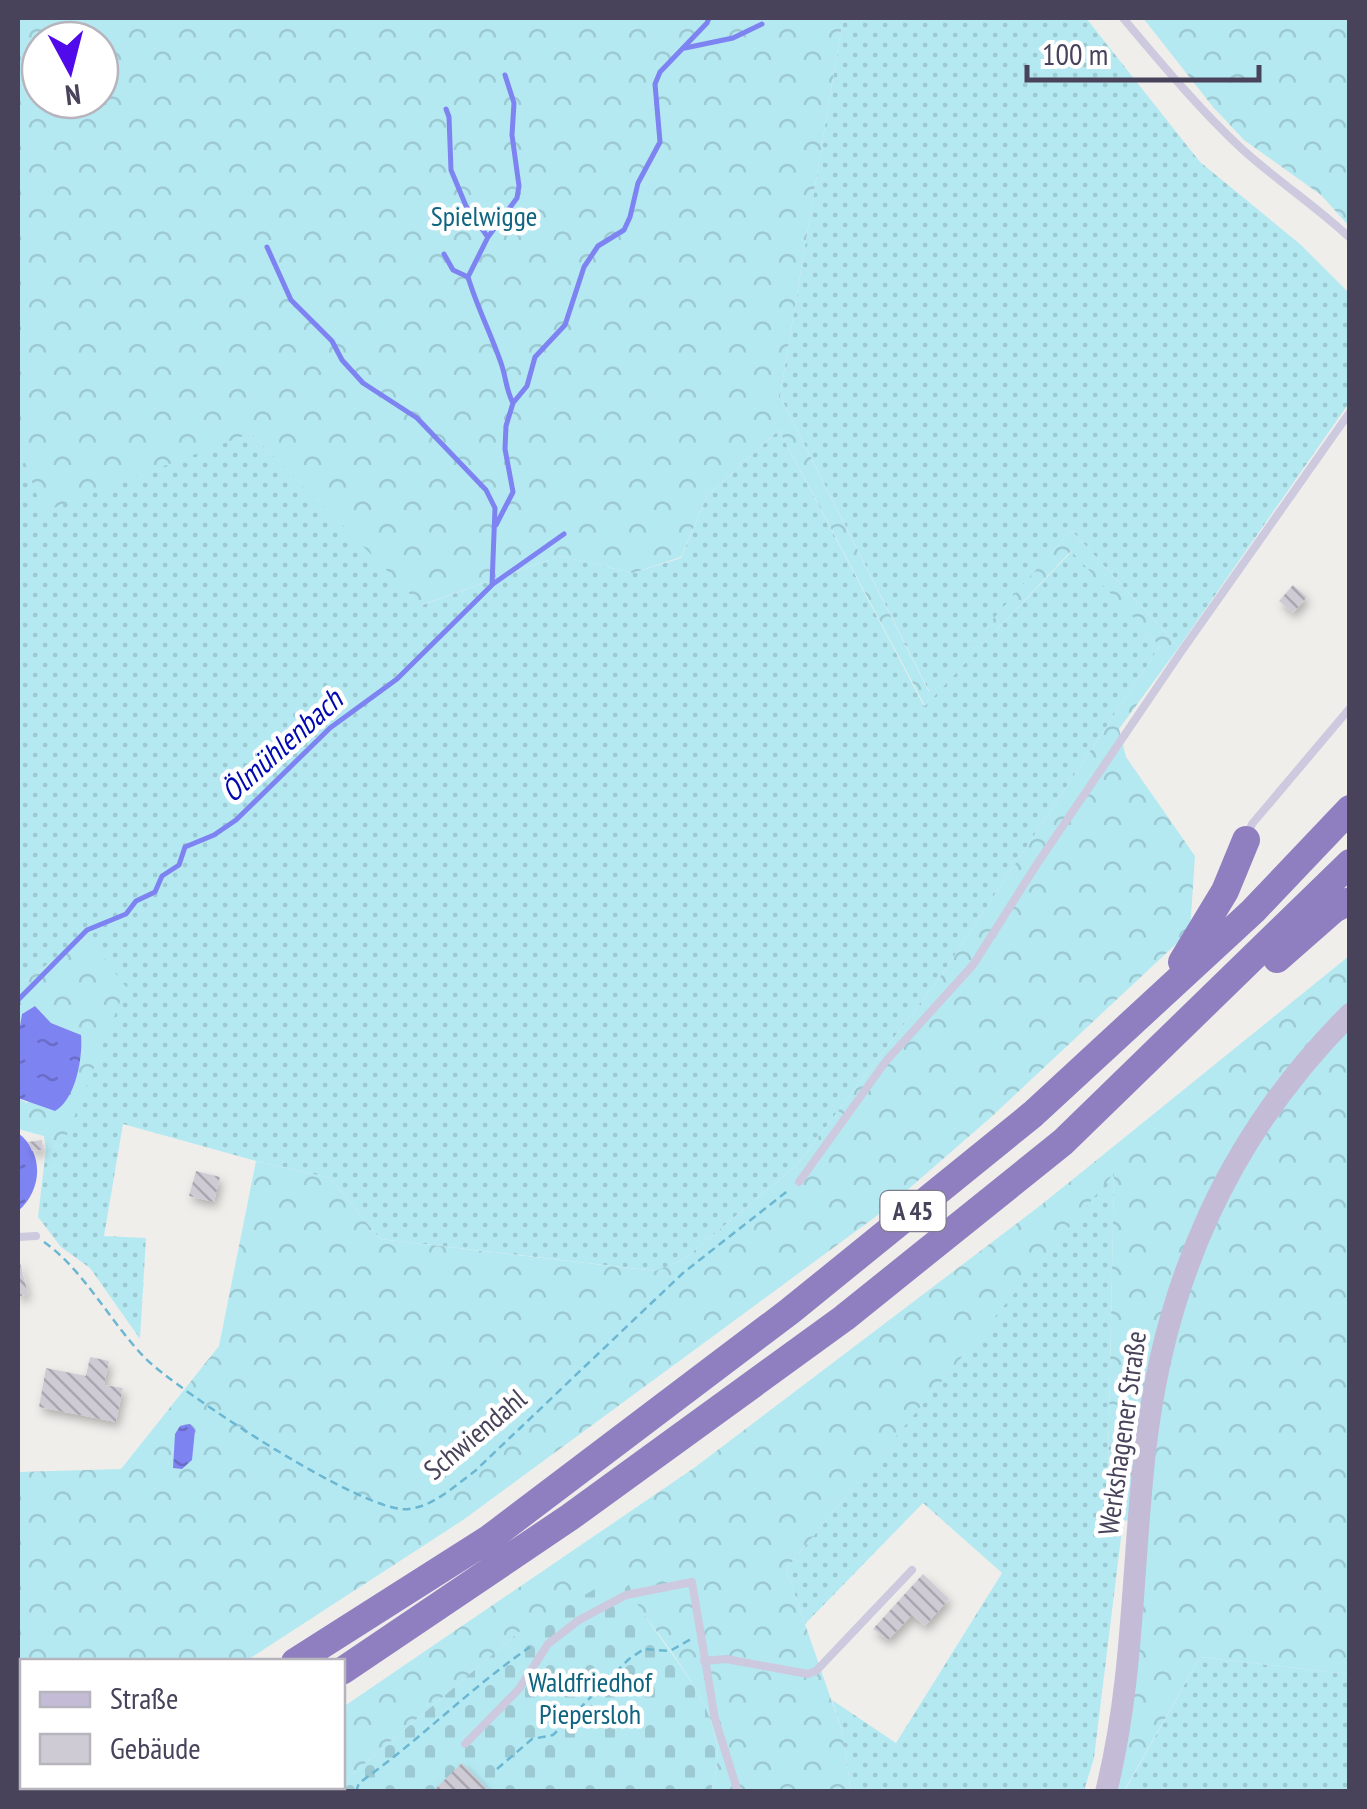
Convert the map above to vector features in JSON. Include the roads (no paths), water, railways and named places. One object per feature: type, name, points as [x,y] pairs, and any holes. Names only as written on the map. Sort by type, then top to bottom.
[{"type":"highway","name":"A 45","points":[[299,1659],[490,1538],[790,1311],[1033,1114],[1252,910],[1350,809]]},
{"type":"highway","points":[[1141,1015],[1192,948],[1225,890],[1246,840]]},
{"type":"highway","name":"A 45","points":[[345,1670],[570,1517],[844,1318],[1063,1142],[1350,862]]},
{"type":"highway","points":[[1220,992],[1265,969],[1334,909],[1350,901]]},
{"type":"main road","name":"Werkshagener Straße","points":[[1106,1792],[1122,1706],[1155,1377],[1168,1323],[1206,1217],[1240,1152],[1288,1084],[1350,1014]]},
{"type":"lane","points":[[1123,18],[1175,80],[1244,151],[1350,238]]},
{"type":"lane","points":[[799,1182],[886,1061],[973,965],[1183,649],[1350,412]]},
{"type":"lane","points":[[1246,840],[1252,824],[1350,708]]},
{"type":"lane","points":[[18,1237],[36,1236]]},
{"type":"lane","points":[[704,1661],[726,1659],[808,1674],[816,1672],[912,1570]]},
{"type":"lane","points":[[465,1744],[520,1688],[548,1644],[579,1620],[626,1595],[692,1582],[716,1719],[738,1792]]},
{"type":"water","points":[[35,1006],[51,1023],[81,1035],[73,1087],[55,1111],[18,1098],[22,1014]]},
{"type":"water","points":[[18,1133],[33,1151],[37,1172],[32,1193],[18,1211]]},
{"type":"water","points":[[190,1424],[195,1430],[192,1460],[182,1469],[173,1468],[175,1434],[180,1426]]},
{"type":"waterway","points":[[496,525],[513,492],[505,449],[513,403],[527,386],[535,357],[565,325],[584,267],[598,246],[624,230],[638,183],[660,142],[655,84],[660,72],[709,18]]},
{"type":"waterway","points":[[685,48],[733,38],[762,24]]},
{"type":"waterway","points":[[505,75],[514,103],[512,135],[517,198],[488,237],[468,277],[513,403]]},
{"type":"waterway","points":[[446,109],[451,170],[466,206],[487,236]]},
{"type":"waterway","name":"Ölmühlenbach","points":[[18,1000],[87,930],[126,914],[136,901],[155,892],[162,876],[179,865],[185,847],[236,820],[330,728],[397,679],[492,585],[495,508],[486,490],[417,418],[363,383],[342,360],[332,341],[291,300],[267,247]]},
{"type":"waterway","points":[[444,254],[453,270],[468,277]]},
{"type":"waterway","points":[[493,584],[564,534]]},
{"type":"park label","name":"Spielwigge","points":[[484,216]]},
{"type":"park label","name":"Waldfriedhof Piepersloh","points":[[590,1698]]}]
